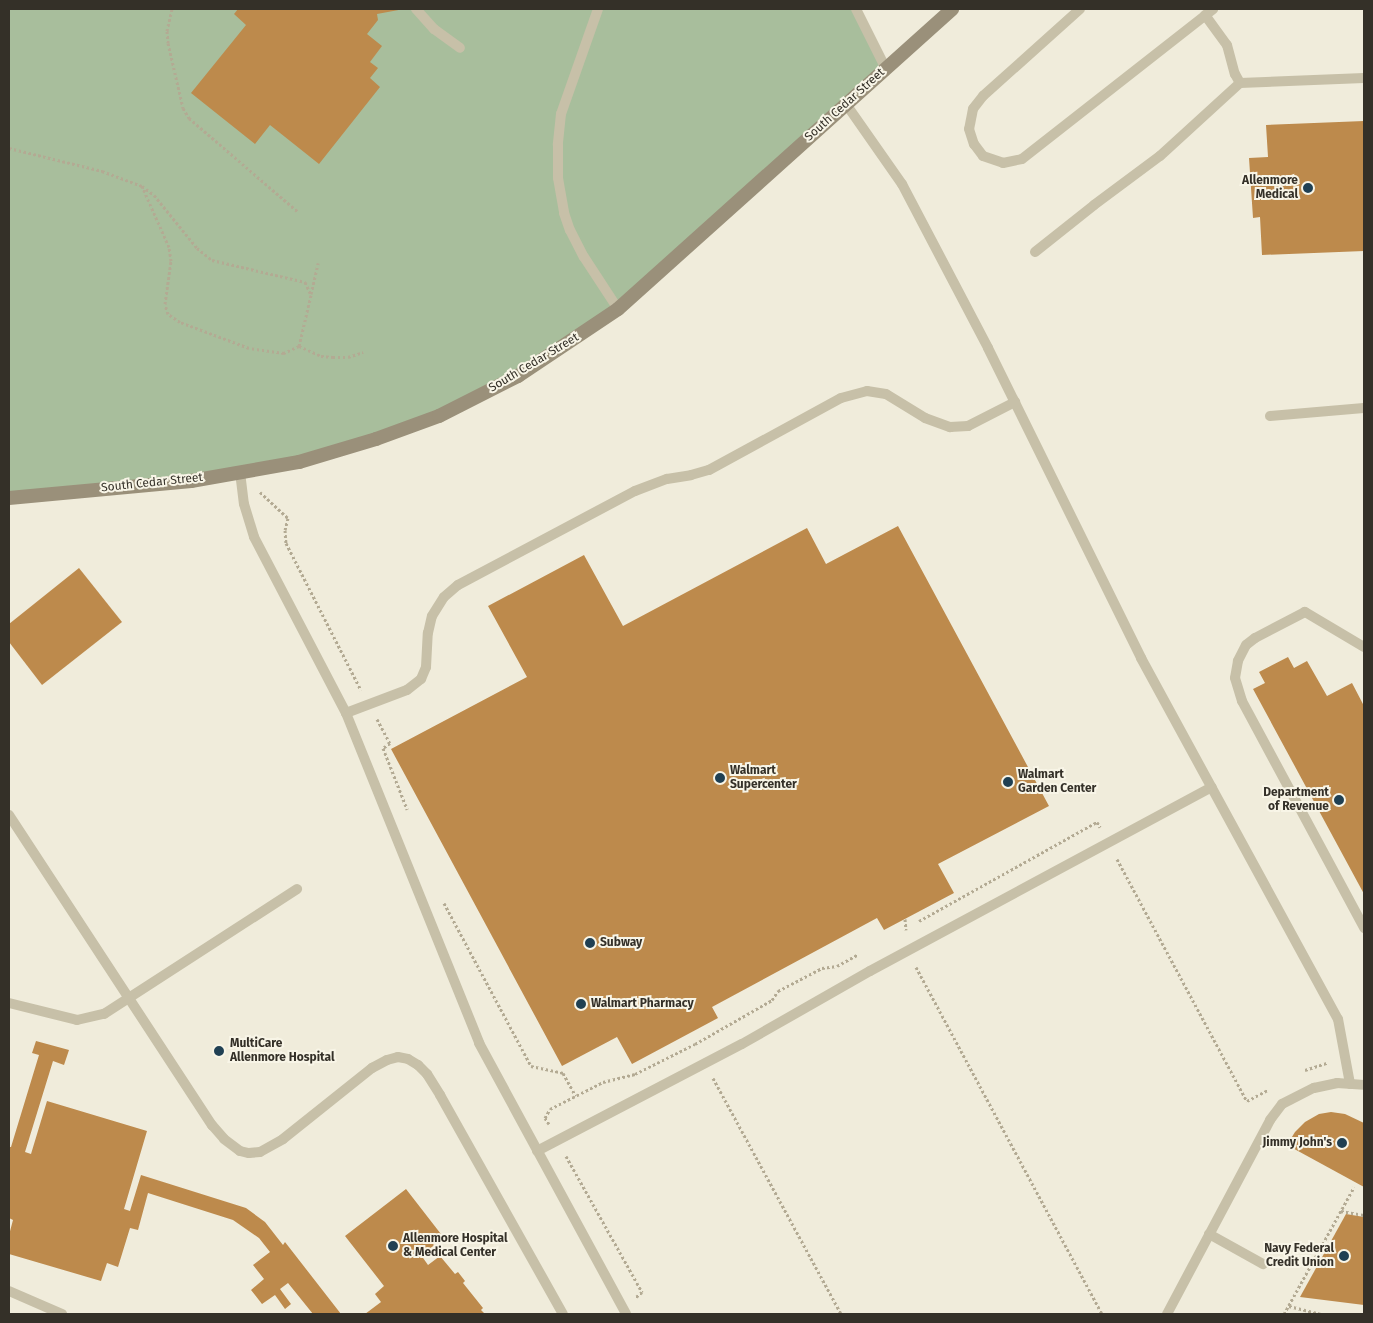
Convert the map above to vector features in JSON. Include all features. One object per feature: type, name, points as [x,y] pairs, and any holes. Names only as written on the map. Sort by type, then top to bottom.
[{"type":"main road","name":"South Cedar Street","points":[[9,498],[191,481],[299,462],[376,439],[439,416],[518,376],[618,309],[952,9]]},
{"type":"lane","points":[[416,9],[434,29],[460,48]]},
{"type":"lane","points":[[598,9],[561,114],[558,178],[564,213],[570,230],[580,251],[618,309]]},
{"type":"lane","points":[[856,9],[886,69]]},
{"type":"lane","points":[[1080,9],[983,96],[973,109],[969,129],[974,144],[983,156],[1004,163],[1022,159],[1209,12],[1227,45],[1235,74],[1240,83]]},
{"type":"lane","points":[[1035,252],[1160,156],[1240,83],[1364,78]]},
{"type":"lane","points":[[846,104],[902,184],[1015,402],[1142,658],[1338,1019],[1350,1084]]},
{"type":"lane","points":[[346,713],[407,690],[421,678],[426,667],[428,633],[432,616],[444,596],[458,585],[635,491],[667,479],[709,470],[842,398],[867,391],[886,394],[925,418],[950,427],[968,426],[1015,402]]},
{"type":"lane","points":[[1270,416],[1364,408]]},
{"type":"lane","points":[[240,472],[244,504],[254,537],[346,713],[479,1043],[625,1312]]},
{"type":"lane","points":[[1364,647],[1305,612],[1246,645],[1238,662],[1235,678],[1242,701],[1364,928]]},
{"type":"lane","points":[[537,1151],[705,1063],[907,951],[1212,787]]},
{"type":"lane","points":[[9,815],[212,1125],[224,1140],[240,1150],[249,1153],[260,1152],[283,1139],[372,1068],[387,1060],[398,1057],[418,1065],[440,1095],[563,1314]]},
{"type":"lane","points":[[9,1003],[77,1020],[104,1014],[296,889]]},
{"type":"lane","points":[[1167,1314],[1270,1120],[1282,1104],[1314,1088],[1337,1083],[1364,1085]]},
{"type":"lane","points":[[1209,1234],[1263,1264]]},
{"type":"lane","points":[[9,1291],[62,1314]]},
{"type":"path","points":[[172,9],[167,31],[168,43],[183,108],[189,118],[297,212]]},
{"type":"path","points":[[9,148],[102,171],[142,186],[154,195],[197,248],[212,260],[305,282],[311,295]]},
{"type":"path","points":[[142,186],[169,247],[171,261],[165,304],[168,314],[180,322],[249,348],[284,353],[299,346],[321,356],[333,358],[348,357],[363,352]]},
{"type":"path","points":[[299,346],[318,263]]},
{"type":"path","points":[[240,472],[288,518],[285,530],[286,543],[390,743],[383,748],[408,812]]},
{"type":"path","points":[[897,933],[1097,822],[1248,1101],[1270,1089]]},
{"type":"path","points":[[443,900],[531,1066],[563,1073],[576,1096]]},
{"type":"path","points":[[905,919],[907,951],[1102,1314]]},
{"type":"path","points":[[625,1312],[642,1292],[545,1118],[550,1109],[603,1082],[635,1074],[694,1044],[772,1000],[778,992],[822,968],[837,966],[863,952]]},
{"type":"path","points":[[694,1044],[841,1314]]},
{"type":"path","points":[[1298,1074],[1311,1067],[1345,1058]]},
{"type":"path","points":[[1284,1314],[1354,1187]]},
{"type":"path","points":[[1341,1211],[1364,1214]]},
{"type":"path","points":[[1289,1306],[1322,1314]]},
{"type":"green space","points":[[9,9],[856,9],[886,69],[618,309],[439,416],[299,462],[9,498]]},
{"type":"building","points":[[238,9],[404,9],[377,14],[378,20],[367,34],[382,46],[370,62],[378,68],[370,78],[380,87],[319,164],[270,125],[255,144],[191,93],[246,25],[234,14]]},
{"type":"building","name":"Allenmore Medical","points":[[1364,121],[1364,251],[1262,255],[1260,217],[1253,218],[1249,158],[1268,157],[1266,125]]},
{"type":"building","name":"Walmart Supercenter","points":[[898,526],[1049,806],[938,864],[954,893],[884,930],[877,918],[712,1007],[718,1018],[632,1064],[617,1037],[562,1066],[391,749],[527,677],[488,606],[584,555],[623,626],[807,528],[826,564]]},
{"type":"building","points":[[79,568],[122,622],[42,685],[9,642],[9,624]]},
{"type":"building","name":"Department of Revenue","points":[[1288,657],[1294,668],[1307,661],[1327,696],[1352,683],[1364,706],[1364,894],[1253,689],[1265,683],[1259,672]]},
{"type":"building","points":[[36,1041],[69,1050],[64,1065],[53,1061],[25,1152],[31,1154],[47,1101],[147,1131],[124,1209],[130,1211],[141,1175],[246,1208],[265,1222],[283,1245],[285,1242],[341,1314],[313,1314],[288,1283],[280,1289],[291,1304],[285,1309],[275,1295],[262,1304],[251,1290],[264,1279],[253,1265],[270,1252],[259,1238],[233,1220],[148,1193],[138,1230],[130,1228],[118,1267],[107,1263],[101,1281],[9,1254],[9,1235],[13,1220],[9,1218],[9,1147],[11,1147],[39,1055],[32,1053]]},
{"type":"building","points":[[1331,1112],[1345,1114],[1364,1123],[1364,1187],[1287,1145],[1295,1132],[1305,1122],[1319,1114]]},
{"type":"building","name":"Allenmore Hospital & Medical Center","points":[[406,1189],[444,1238],[421,1255],[428,1265],[440,1256],[455,1274],[458,1272],[465,1281],[463,1283],[483,1308],[481,1310],[485,1314],[365,1314],[381,1302],[375,1294],[384,1286],[345,1236]]},
{"type":"building","points":[[1346,1214],[1364,1217],[1364,1305],[1300,1297]]},
{"type":"place","name":"Allenmore Medical","points":[[1308,188]]},
{"type":"place","name":"Walmart Supercenter","points":[[720,778]]},
{"type":"place","name":"Walmart Garden Center","points":[[1008,782]]},
{"type":"place","name":"Department of Revenue","points":[[1339,800]]},
{"type":"place","name":"Subway","points":[[590,943]]},
{"type":"place","name":"Walmart Pharmacy","points":[[581,1004]]},
{"type":"place","name":"MultiCare Allenmore Hospital","points":[[219,1051]]},
{"type":"place","name":"Jimmy John's","points":[[1342,1143]]},
{"type":"place","name":"Allenmore Hospital & Medical Center","points":[[393,1246]]},
{"type":"place","name":"Navy Federal Credit Union","points":[[1344,1256]]}]
